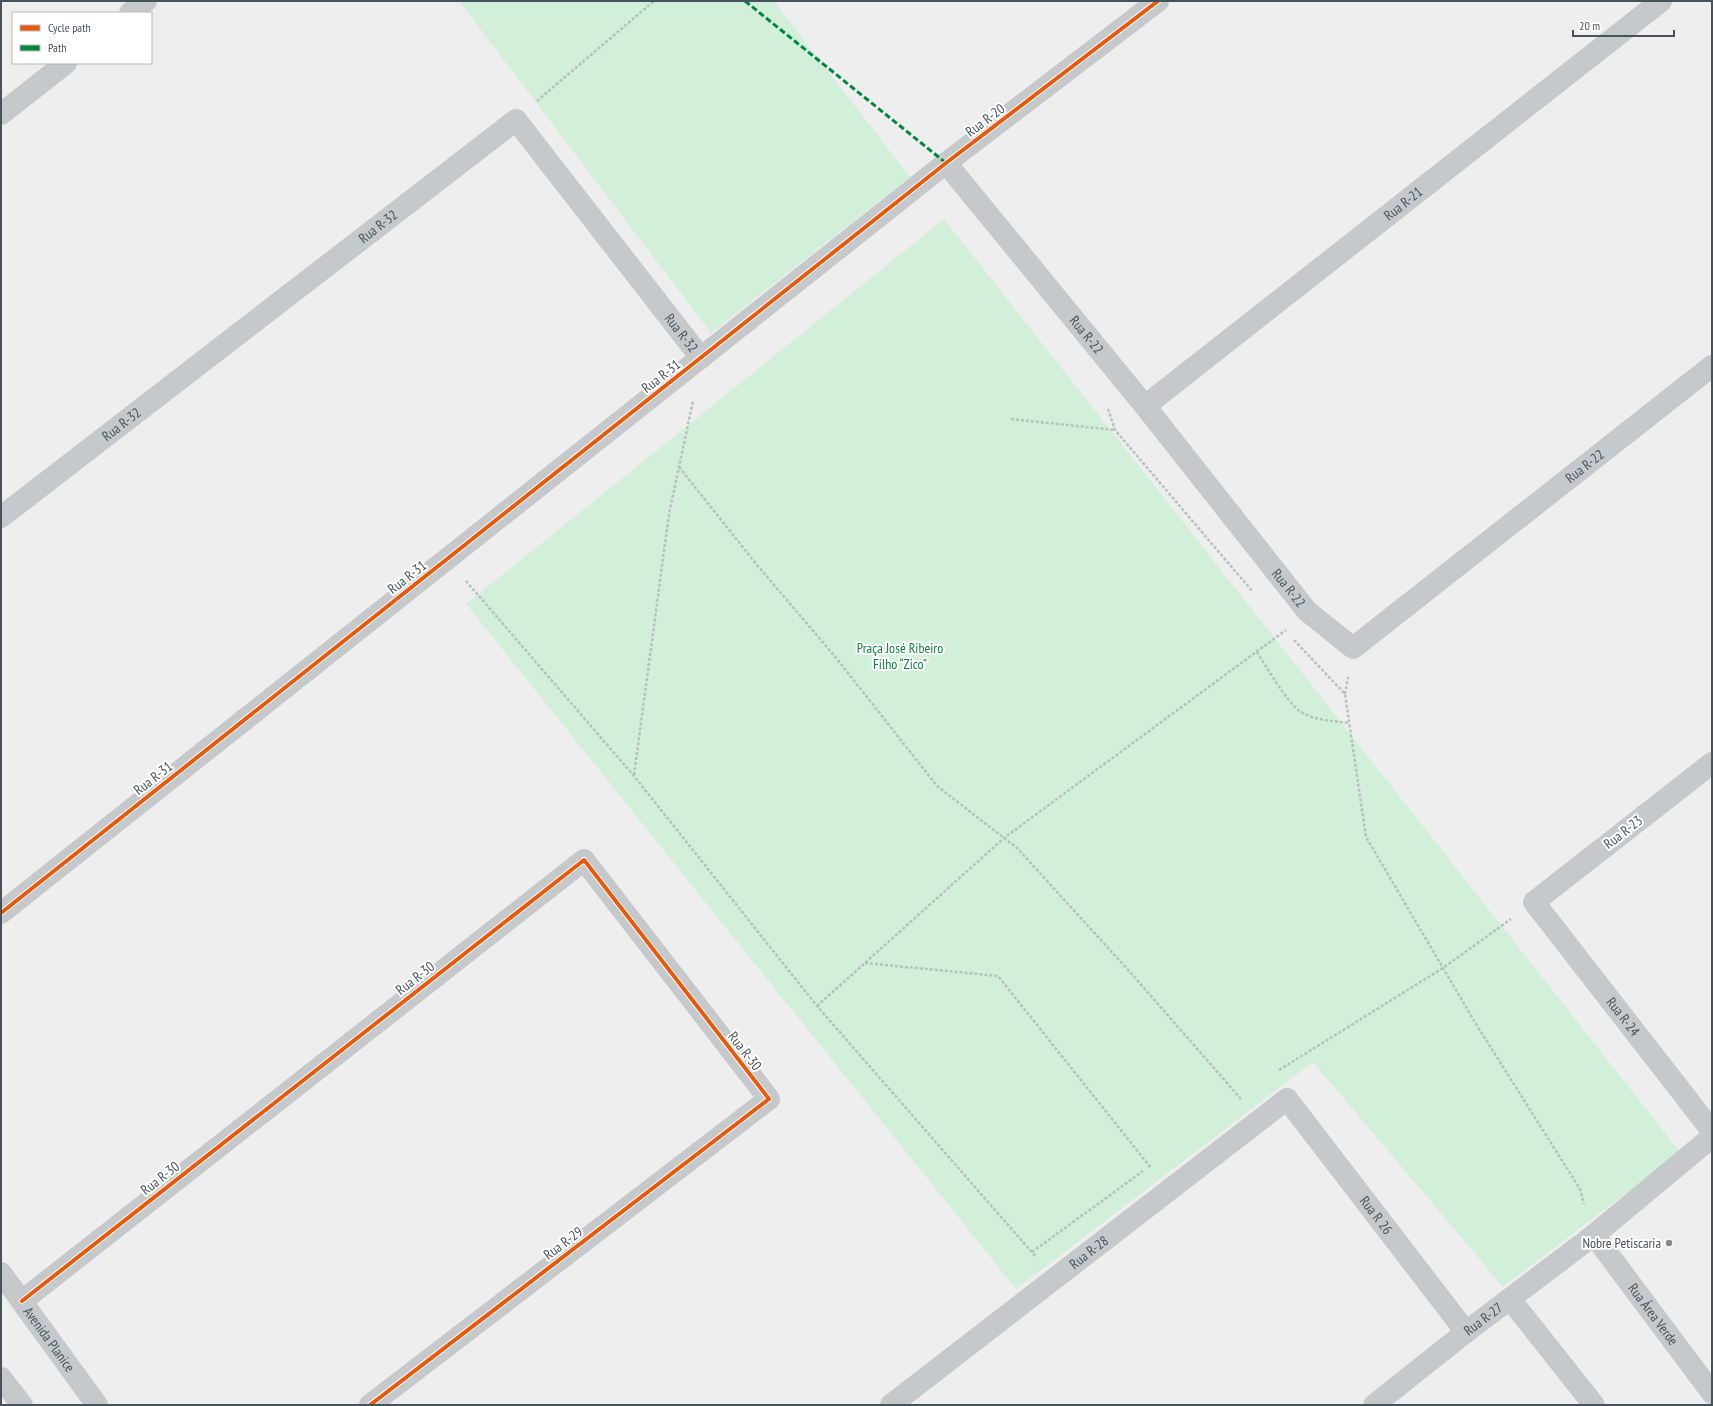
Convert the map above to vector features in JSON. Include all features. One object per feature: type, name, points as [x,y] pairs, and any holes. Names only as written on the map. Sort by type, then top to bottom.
[{"type":"street","points":[[131,12],[146,1]]},
{"type":"street","name":"Rua R-20","points":[[826,259],[946,164],[1158,1]]},
{"type":"street","name":"Rua R-21","points":[[1144,406],[1661,1]]},
{"type":"street","points":[[1,114],[65,64]]},
{"type":"street","name":"Rua R-32","points":[[1,517],[516,120],[701,358]]},
{"type":"street","name":"Rua R-22","points":[[946,164],[1144,406],[1307,611],[1353,648],[1712,366]]},
{"type":"street","name":"Rua R-31","points":[[1,912],[826,259]]},
{"type":"street","name":"Rua R-23","points":[[1534,902],[1712,763]]},
{"type":"street","name":"Rua R-30","points":[[22,1301],[584,860],[769,1099]]},
{"type":"street","name":"Rua R-24","points":[[1534,902],[1712,1131]]},
{"type":"street","name":"Rua R-29","points":[[370,1405],[769,1099]]},
{"type":"street","name":"Rua R-28","points":[[891,1405],[1287,1099]]},
{"type":"street","name":"Rua R 26","points":[[1287,1099],[1466,1332]]},
{"type":"street","points":[[1594,1235],[1712,1137]]},
{"type":"street","name":"Rua R-27","points":[[1374,1405],[1466,1332],[1594,1235]]},
{"type":"street","name":"Rua Área Verde","points":[[1594,1235],[1712,1393]]},
{"type":"street","name":"Avenida Planice","points":[[1,1273],[97,1405]]},
{"type":"street","points":[[1510,1299],[1594,1405]]},
{"type":"street","points":[[1,1378],[22,1405]]},
{"type":"path","points":[[516,120],[654,1]]},
{"type":"path","points":[[634,776],[670,514],[701,358]]},
{"type":"path","points":[[1107,404],[1115,430],[1255,595]]},
{"type":"path","points":[[1011,419],[1115,430]]},
{"type":"path","points":[[679,467],[757,566],[837,659],[937,786],[1017,848],[1124,966],[1259,1121]]},
{"type":"path","points":[[448,559],[634,776],[817,1006],[1054,1278]]},
{"type":"path","points":[[817,1006],[1004,838],[1257,652],[1285,631],[1307,611]]},
{"type":"path","points":[[1280,625],[1345,694],[1366,837],[1476,1024],[1580,1189],[1594,1235]]},
{"type":"path","points":[[1257,652],[1289,700],[1300,711],[1322,719],[1349,723]]},
{"type":"path","points":[[865,962],[998,976],[1169,1190]]},
{"type":"green space","points":[[459,1],[774,1],[910,177],[711,333]]},
{"type":"green space","name":"Praça José Ribeiro Filho “Zico”","points":[[944,219],[1680,1152],[1503,1287],[1313,1062],[1016,1289],[466,604]]},
{"type":"marked path","points":[[745,1],[946,163]]},
{"type":"cycle path","points":[[1,913],[946,163],[1158,1]]},
{"type":"cycle path","points":[[22,1301],[584,860],[769,1099],[370,1405]]},
{"type":"place","name":"Nobre Petiscaria","points":[[1669,1243]]}]
